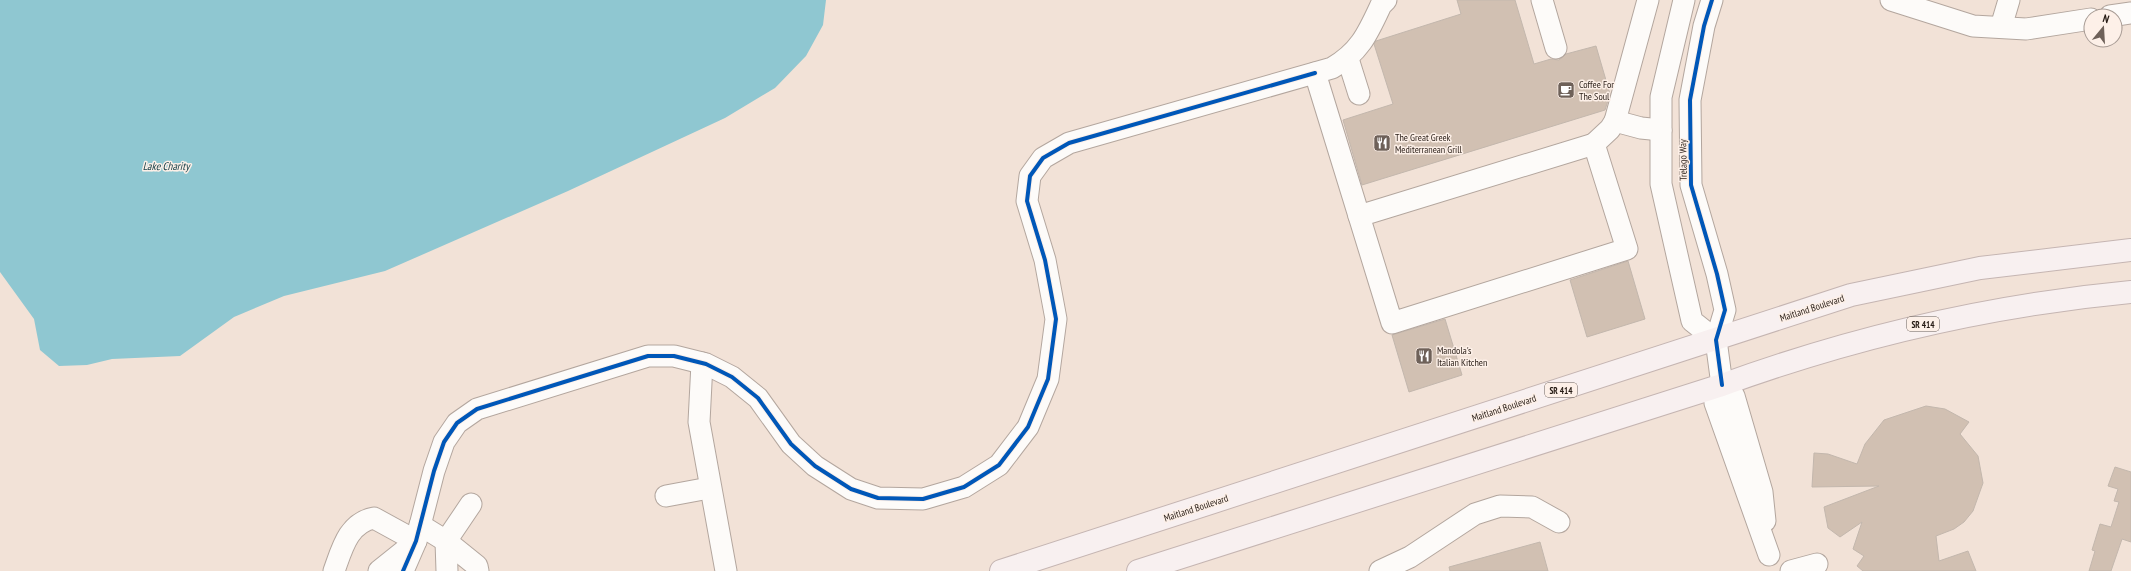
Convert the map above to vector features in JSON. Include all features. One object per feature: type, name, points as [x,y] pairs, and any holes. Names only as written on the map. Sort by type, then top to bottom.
[{"type":"main road","name":"Maitland Boulevard","points":[[1001,571],[1851,296],[1980,268],[2131,250]]},
{"type":"main road","name":"SR 414","points":[[1138,571],[1722,385],[1779,365],[1932,322],[2075,297],[2131,292]]},
{"type":"street","points":[[403,571],[418,533],[434,471],[444,442],[457,424],[477,409],[648,356],[674,356],[702,363],[732,377],[758,398],[791,444],[815,466],[851,489],[878,498],[923,499],[964,488],[999,465],[1028,427],[1048,379],[1056,319],[1045,260],[1027,201],[1030,176],[1043,158],[1069,143],[1332,68],[1348,59],[1359,46],[1381,5],[1386,0]]},
{"type":"street","points":[[1542,0],[1556,48]]},
{"type":"street","points":[[1359,216],[1594,144],[1610,129],[1615,121],[1648,0]]},
{"type":"street","points":[[1684,0],[1661,97],[1661,184],[1692,321],[1716,340],[1722,385],[1715,403],[1770,555],[1762,492],[1734,396],[1722,385]]},
{"type":"street","name":"Trelago Way","points":[[1712,0],[1704,26],[1690,100],[1691,185],[1717,274],[1725,310],[1716,340]]},
{"type":"street","points":[[1892,0],[1974,26],[2026,29],[2083,20]]},
{"type":"street","points":[[2001,27],[2009,0]]},
{"type":"street","points":[[1348,59],[1359,94]]},
{"type":"street","points":[[1315,73],[1392,323],[1627,249],[1594,144]]},
{"type":"street","points":[[1615,121],[1641,128],[1661,130]]},
{"type":"street","points":[[702,363],[699,422],[709,488],[726,571]]},
{"type":"street","points":[[666,496],[709,488]]},
{"type":"street","points":[[447,571],[446,541],[471,504]]},
{"type":"street","points":[[1380,571],[1410,557],[1475,514],[1500,506],[1532,507],[1559,522]]},
{"type":"street","points":[[334,571],[345,541],[353,528],[364,520],[374,518],[446,541],[477,566],[478,571]]},
{"type":"street","points":[[379,571],[418,533]]},
{"type":"street","points":[[1791,571],[1818,564]]},
{"type":"water","name":"Lake Charity","points":[[0,0],[826,0],[823,25],[806,56],[775,88],[725,118],[568,191],[385,271],[284,296],[234,317],[180,356],[112,359],[87,365],[59,366],[40,350],[34,319],[0,272]]},
{"type":"building","points":[[1457,0],[1515,0],[1534,64],[1551,59],[1559,60],[1566,54],[1596,46],[1610,94],[1605,110],[1362,185],[1343,120],[1393,104],[1374,44],[1376,41],[1461,14]]},
{"type":"building","points":[[1628,261],[1645,319],[1587,337],[1570,280]]},
{"type":"building","points":[[1445,319],[1462,375],[1409,392],[1392,335]]},
{"type":"building","points":[[1926,406],[1945,409],[1969,422],[1960,434],[1978,456],[1983,483],[1973,511],[1964,522],[1954,529],[1936,536],[1939,561],[1968,551],[1976,571],[1863,571],[1857,566],[1864,556],[1853,549],[1862,522],[1840,537],[1828,528],[1824,507],[1879,486],[1812,487],[1814,453],[1828,454],[1857,464],[1865,444],[1884,420]]},
{"type":"building","points":[[2115,467],[2131,472],[2131,542],[2122,539],[2111,571],[2089,571],[2095,551],[2092,550],[2100,524],[2111,527],[2119,502],[2114,501],[2118,489],[2108,486]]},
{"type":"building","points":[[1540,542],[1548,571],[1450,571],[1449,567]]},
{"type":"cycle path","points":[[1712,0],[1704,26],[1690,100],[1691,185],[1717,274],[1725,310],[1716,340],[1722,385]]},
{"type":"cycle path","points":[[403,571],[416,541],[434,471],[444,442],[457,423],[477,409],[648,356],[674,356],[706,364],[732,377],[758,398],[791,444],[815,466],[851,489],[878,498],[923,499],[964,487],[999,465],[1028,427],[1048,379],[1056,319],[1045,260],[1027,201],[1030,176],[1043,158],[1069,143],[1315,73]]},
{"type":"place","name":"Coffee For The Soul","points":[[1566,90]]},
{"type":"place","name":"The Great Greek Mediterranean Grill","points":[[1382,143]]},
{"type":"place","name":"Mandola's Italian Kitchen","points":[[1424,356]]}]
